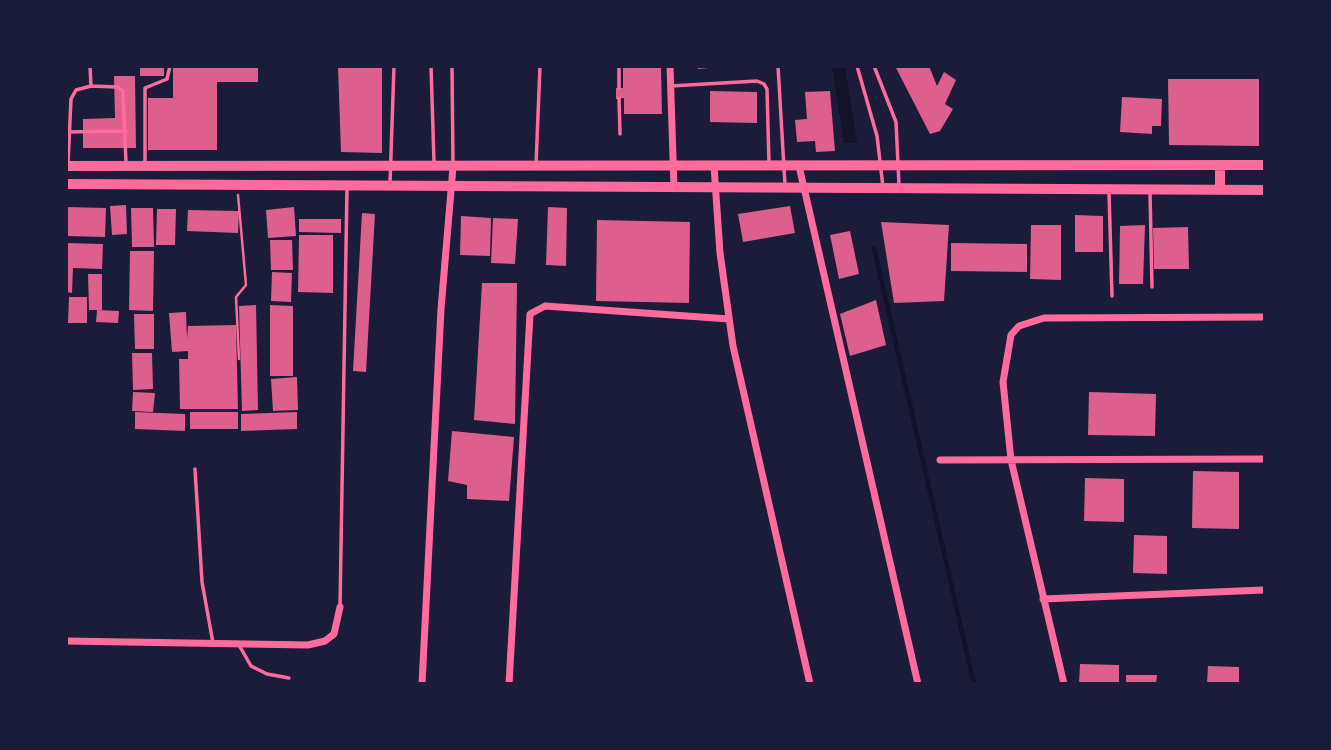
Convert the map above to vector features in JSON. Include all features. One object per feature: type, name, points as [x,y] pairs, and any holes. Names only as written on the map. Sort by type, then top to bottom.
[{"type":"main road","points":[[1220,165],[1220,190]]},
{"type":"main road","points":[[67,166],[1265,165]]},
{"type":"main road","points":[[582,167],[582,188]]},
{"type":"main road","points":[[66,184],[1265,190]]},
{"type":"street","points":[[670,66],[674,188]]},
{"type":"street","points":[[714,166],[729,318],[810,684]]},
{"type":"street","points":[[799,166],[918,684]]},
{"type":"street","points":[[422,684],[441,309],[453,167]]},
{"type":"street","points":[[509,684],[528,319],[534,310],[545,306],[729,318]]},
{"type":"street","points":[[1064,684],[1010,460],[1003,382],[1009,342],[1019,326],[1044,317],[1265,317]]},
{"type":"street","points":[[940,460],[1265,459]]},
{"type":"street","points":[[1042,599],[1265,590]]},
{"type":"street","points":[[66,641],[308,645],[325,641],[338,627],[340,607]]},
{"type":"lane","points":[[90,66],[91,86]]},
{"type":"lane","points":[[145,166],[144,93],[148,84],[167,79],[170,66]]},
{"type":"lane","points":[[390,186],[394,66]]},
{"type":"lane","points":[[431,66],[434,167]]},
{"type":"lane","points":[[452,66],[453,167]]},
{"type":"lane","points":[[536,167],[540,66]]},
{"type":"lane","points":[[619,66],[619,88]]},
{"type":"lane","points":[[699,67],[712,66]]},
{"type":"lane","points":[[778,66],[785,187]]},
{"type":"lane","points":[[857,66],[874,124],[883,188]]},
{"type":"lane","points":[[874,66],[896,122],[899,188]]},
{"type":"lane","points":[[671,86],[757,81],[764,84],[767,89],[769,166]]},
{"type":"lane","points":[[67,166],[71,99],[76,90],[91,86],[117,87],[123,91],[126,166]]},
{"type":"lane","points":[[620,99],[620,134]]},
{"type":"lane","points":[[68,132],[126,131]]},
{"type":"lane","points":[[340,607],[346,186]]},
{"type":"lane","points":[[1109,189],[1112,296]]},
{"type":"lane","points":[[1150,190],[1152,287]]},
{"type":"lane","points":[[195,469],[202,582],[213,643]]},
{"type":"lane","points":[[239,643],[251,666],[267,674],[289,678]]},
{"type":"path","points":[[237,185],[246,285],[236,297],[239,359]]},
{"type":"shaded area","points":[[832,67],[845,67],[857,143],[844,143]]},
{"type":"building","points":[[140,66],[164,66],[164,76],[140,76]]},
{"type":"building","points":[[173,66],[258,66],[258,82],[217,82],[217,150],[148,150],[148,98],[173,98]]},
{"type":"building","points":[[338,66],[382,66],[382,153],[341,152]]},
{"type":"building","points":[[623,66],[661,66],[662,114],[624,114],[624,98],[616,99],[616,88],[623,88]]},
{"type":"building","points":[[895,66],[929,66],[937,86],[944,72],[956,80],[945,104],[953,109],[940,131],[930,134]]},
{"type":"building","points":[[114,76],[135,76],[136,148],[83,148],[83,119],[115,118]]},
{"type":"building","points":[[1168,79],[1259,79],[1259,146],[1169,145]]},
{"type":"building","points":[[710,91],[757,92],[757,123],[710,122]]},
{"type":"building","points":[[830,91],[835,151],[816,152],[815,141],[797,142],[795,120],[807,119],[805,92]]},
{"type":"building","points":[[1122,97],[1162,99],[1161,126],[1152,126],[1152,134],[1120,132]]},
{"type":"building","points":[[126,205],[127,234],[112,235],[110,206]]},
{"type":"building","points":[[790,206],[795,233],[743,242],[738,214]]},
{"type":"building","points":[[66,207],[106,208],[105,237],[66,236]]},
{"type":"building","points":[[294,207],[296,236],[268,238],[266,210]]},
{"type":"building","points":[[548,207],[567,208],[566,266],[546,265]]},
{"type":"building","points":[[131,208],[153,208],[154,247],[132,247]]},
{"type":"building","points":[[157,209],[176,209],[175,245],[156,245]]},
{"type":"building","points":[[188,210],[239,211],[238,233],[187,231]]},
{"type":"building","points":[[362,213],[375,214],[366,372],[353,371]]},
{"type":"building","points":[[1075,215],[1103,216],[1103,252],[1075,252]]},
{"type":"building","points":[[461,216],[491,218],[490,256],[460,255]]},
{"type":"building","points":[[493,218],[518,219],[515,264],[491,263]]},
{"type":"building","points":[[299,219],[341,219],[341,233],[299,232]]},
{"type":"building","points":[[597,220],[690,222],[689,303],[596,301]]},
{"type":"building","points":[[881,222],[949,225],[944,301],[894,303]]},
{"type":"building","points":[[1031,225],[1061,225],[1061,280],[1030,279]]},
{"type":"building","points":[[1145,225],[1143,284],[1119,284],[1120,226]]},
{"type":"building","points":[[1188,227],[1189,269],[1154,269],[1153,228]]},
{"type":"building","points":[[850,231],[859,274],[839,279],[830,235]]},
{"type":"building","points":[[299,235],[333,235],[333,293],[298,292]]},
{"type":"building","points":[[270,240],[292,240],[293,270],[271,270]]},
{"type":"building","points":[[66,243],[103,244],[102,269],[73,268],[72,293],[66,292]]},
{"type":"building","points":[[951,243],[1027,244],[1027,272],[951,271]]},
{"type":"building","points":[[130,251],[154,251],[153,311],[129,310]]},
{"type":"building","points":[[272,272],[292,273],[291,302],[271,301]]},
{"type":"building","points":[[88,274],[102,274],[102,310],[89,310]]},
{"type":"building","points":[[482,283],[517,283],[515,424],[474,420]]},
{"type":"building","points":[[69,297],[87,297],[87,323],[68,323]]},
{"type":"building","points":[[876,300],[886,345],[850,356],[840,314]]},
{"type":"building","points":[[256,305],[258,410],[242,411],[239,306]]},
{"type":"building","points":[[270,305],[293,306],[293,376],[270,376]]},
{"type":"building","points":[[97,310],[119,311],[118,323],[96,322]]},
{"type":"building","points":[[186,312],[187,339],[188,326],[236,325],[238,409],[180,409],[179,359],[188,359],[188,351],[172,352],[169,313]]},
{"type":"building","points":[[134,314],[154,314],[154,349],[135,349]]},
{"type":"building","points":[[132,353],[152,353],[153,389],[133,390]]},
{"type":"building","points":[[297,377],[298,410],[273,411],[271,379]]},
{"type":"building","points":[[133,392],[155,393],[153,412],[132,411]]},
{"type":"building","points":[[1089,392],[1156,394],[1155,436],[1088,435]]},
{"type":"building","points":[[135,412],[185,414],[185,431],[135,429]]},
{"type":"building","points":[[190,412],[238,412],[238,429],[190,429]]},
{"type":"building","points":[[297,412],[297,429],[241,431],[241,414]]},
{"type":"building","points":[[452,431],[514,437],[509,501],[467,499],[467,485],[448,481]]},
{"type":"building","points":[[1193,471],[1239,472],[1239,529],[1192,528]]},
{"type":"building","points":[[1085,478],[1124,479],[1124,522],[1084,521]]},
{"type":"building","points":[[1134,535],[1167,536],[1167,574],[1133,573]]},
{"type":"building","points":[[1080,664],[1119,665],[1119,684],[1079,684]]},
{"type":"building","points":[[1208,666],[1239,667],[1239,684],[1207,684]]},
{"type":"building","points":[[1126,675],[1157,675],[1156,684],[1126,684]]},
{"type":"waterway","points":[[874,248],[974,684]]}]
